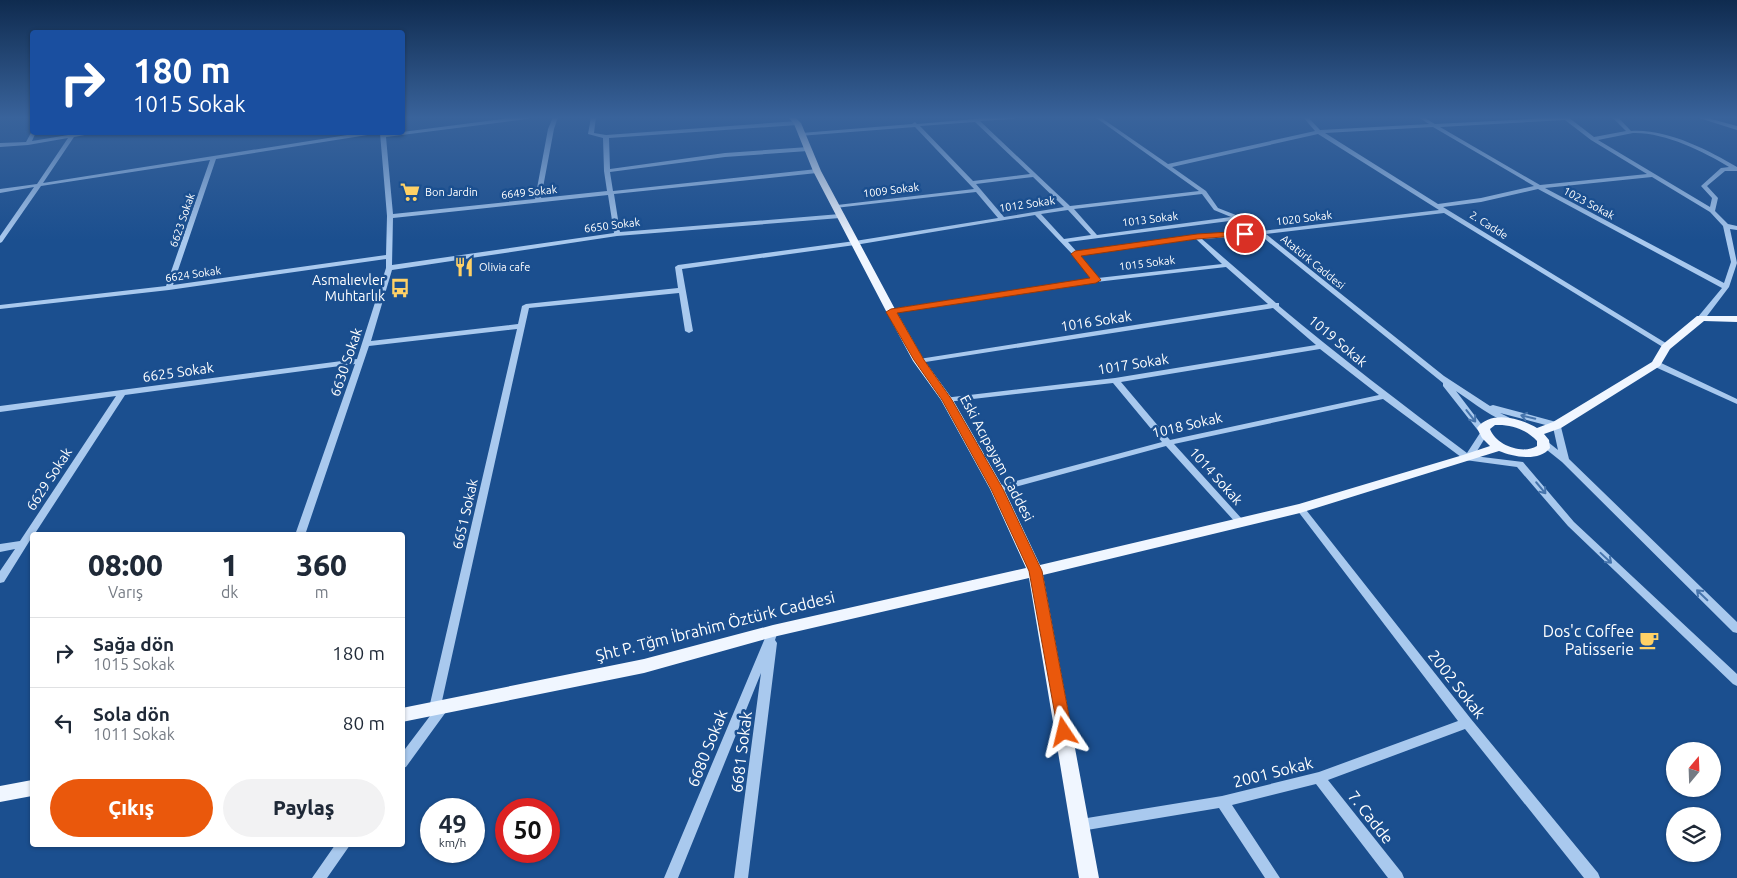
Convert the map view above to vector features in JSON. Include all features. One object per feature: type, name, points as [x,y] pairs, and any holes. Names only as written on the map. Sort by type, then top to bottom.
[{"type":"main road","name":"Eski Acıpayam Caddesi","points":[[812,158],[891,312],[919,360],[947,400],[997,489],[1035,571],[1090,878]]},
{"type":"main road","points":[[1536,433],[1557,425],[1656,364],[1666,347],[1701,318],[1737,319]]},
{"type":"main road","points":[[1508,421],[1518,424],[1536,433],[1545,444],[1544,448],[1533,454],[1515,452],[1499,446],[1484,432],[1483,428],[1491,422],[1508,421]]},
{"type":"main road","name":"Şht P. Tğm İbrahim Öztürk Caddesi","points":[[405,714],[644,666],[773,631],[1300,508],[1468,458],[1499,446]]},
{"type":"main road","points":[[0,794],[30,788]]},
{"type":"street","points":[[0,241],[4,232],[57,158]]},
{"type":"street","points":[[0,191],[220,158]]},
{"type":"street","name":"6630 Sokak","points":[[301,532],[366,344],[389,268],[390,216],[384,158]]},
{"type":"street","points":[[538,201],[546,158]]},
{"type":"street","points":[[606,158],[606,171],[617,234]]},
{"type":"street","points":[[606,171],[703,158]]},
{"type":"street","points":[[948,158],[1002,218]]},
{"type":"street","points":[[1016,158],[1069,208],[1095,236]]},
{"type":"street","name":"Atatürk Caddesi","points":[[1155,158],[1204,192],[1216,208],[1238,218],[1261,233],[1441,378]]},
{"type":"street","points":[[1167,166],[1203,158]]},
{"type":"street","name":"2. Cadde","points":[[1360,158],[1666,347]]},
{"type":"street","name":"1023 Sokak","points":[[1489,158],[1539,187],[1726,287]]},
{"type":"street","points":[[1626,158],[1712,211],[1726,226],[1734,262],[1726,287],[1701,318]]},
{"type":"street","points":[[1714,158],[1736,168]]},
{"type":"street","name":"6623 Sokak","points":[[169,288],[213,159]]},
{"type":"street","points":[[1712,211],[1715,198],[1704,186],[1723,169],[1736,168]]},
{"type":"street","name":"6649 Sokak","points":[[390,216],[817,171]]},
{"type":"street","points":[[972,183],[1034,175]]},
{"type":"street","points":[[1437,206],[1480,200],[1539,187],[1655,175]]},
{"type":"street","name":"1009 Sokak","points":[[838,211],[977,190]]},
{"type":"street","name":"1012 Sokak","points":[[684,290],[678,267],[855,243],[1069,208],[1204,192]]},
{"type":"street","name":"6650 Sokak","points":[[389,268],[617,234],[838,211]]},
{"type":"street","name":"1020 Sokak","points":[[1075,254],[1197,237],[1261,233],[1445,211]]},
{"type":"street","points":[[1036,213],[1064,241],[1096,280]]},
{"type":"street","name":"1013 Sokak","points":[[1064,241],[1238,218]]},
{"type":"street","points":[[1726,226],[1737,228]]},
{"type":"street","name":"1019 Sokak","points":[[1197,237],[1322,346],[1468,458]]},
{"type":"street","name":"6624 Sokak","points":[[0,307],[169,288],[389,257]]},
{"type":"street","name":"1015 Sokak","points":[[891,312],[1096,280],[1227,265]]},
{"type":"street","points":[[684,290],[689,331]]},
{"type":"street","name":"6651 Sokak","points":[[440,707],[526,306],[684,290]]},
{"type":"street","name":"1016 Sokak","points":[[919,360],[1276,305]]},
{"type":"street","points":[[366,344],[521,326]]},
{"type":"street","name":"1017 Sokak","points":[[947,400],[1115,380],[1322,346]]},
{"type":"street","name":"6625 Sokak","points":[[0,409],[360,361]]},
{"type":"street","points":[[1656,364],[1737,402]]},
{"type":"street","points":[[1441,378],[1503,418],[1518,424]]},
{"type":"street","points":[[1441,378],[1484,432],[1468,458],[1520,464]]},
{"type":"street","name":"1014 Sokak","points":[[1115,380],[1168,443],[1239,521]]},
{"type":"street","name":"6629 Sokak","points":[[0,579],[122,394]]},
{"type":"street","name":"1018 Sokak","points":[[997,489],[1168,443],[1385,396]]},
{"type":"street","points":[[1486,406],[1557,425],[1565,460]]},
{"type":"street","points":[[1545,444],[1565,460],[1737,629]]},
{"type":"street","points":[[1499,446],[1520,464],[1571,524],[1737,681]]},
{"type":"street","name":"2002 Sokak","points":[[1300,508],[1466,723],[1593,878]]},
{"type":"street","points":[[0,548],[22,544]]},
{"type":"street","name":"6680 Sokak","points":[[671,878],[773,631]]},
{"type":"street","name":"6681 Sokak","points":[[741,878],[773,631]]},
{"type":"street","points":[[405,759],[440,707]]},
{"type":"street","name":"2001 Sokak","points":[[1081,825],[1222,802],[1318,778],[1466,723]]},
{"type":"street","name":"7. Cadde","points":[[1318,778],[1397,878]]},
{"type":"street","points":[[1222,802],[1274,878]]},
{"type":"street","points":[[319,878],[342,847]]},
{"type":"place","name":"Bon Jardin","points":[[410,192]]},
{"type":"place","name":"Olivia cafe","points":[[464,267]]},
{"type":"place","name":"Asmalıevler Muhtarlık","points":[[400,288]]},
{"type":"place","name":"Dos'c Coffee Patisserie","points":[[1649,640]]},
{"type":"route","points":[[1064,732],[1035,571],[997,489],[947,400],[919,360],[891,312],[1096,280],[1075,254],[1197,237],[1245,234]]}]
